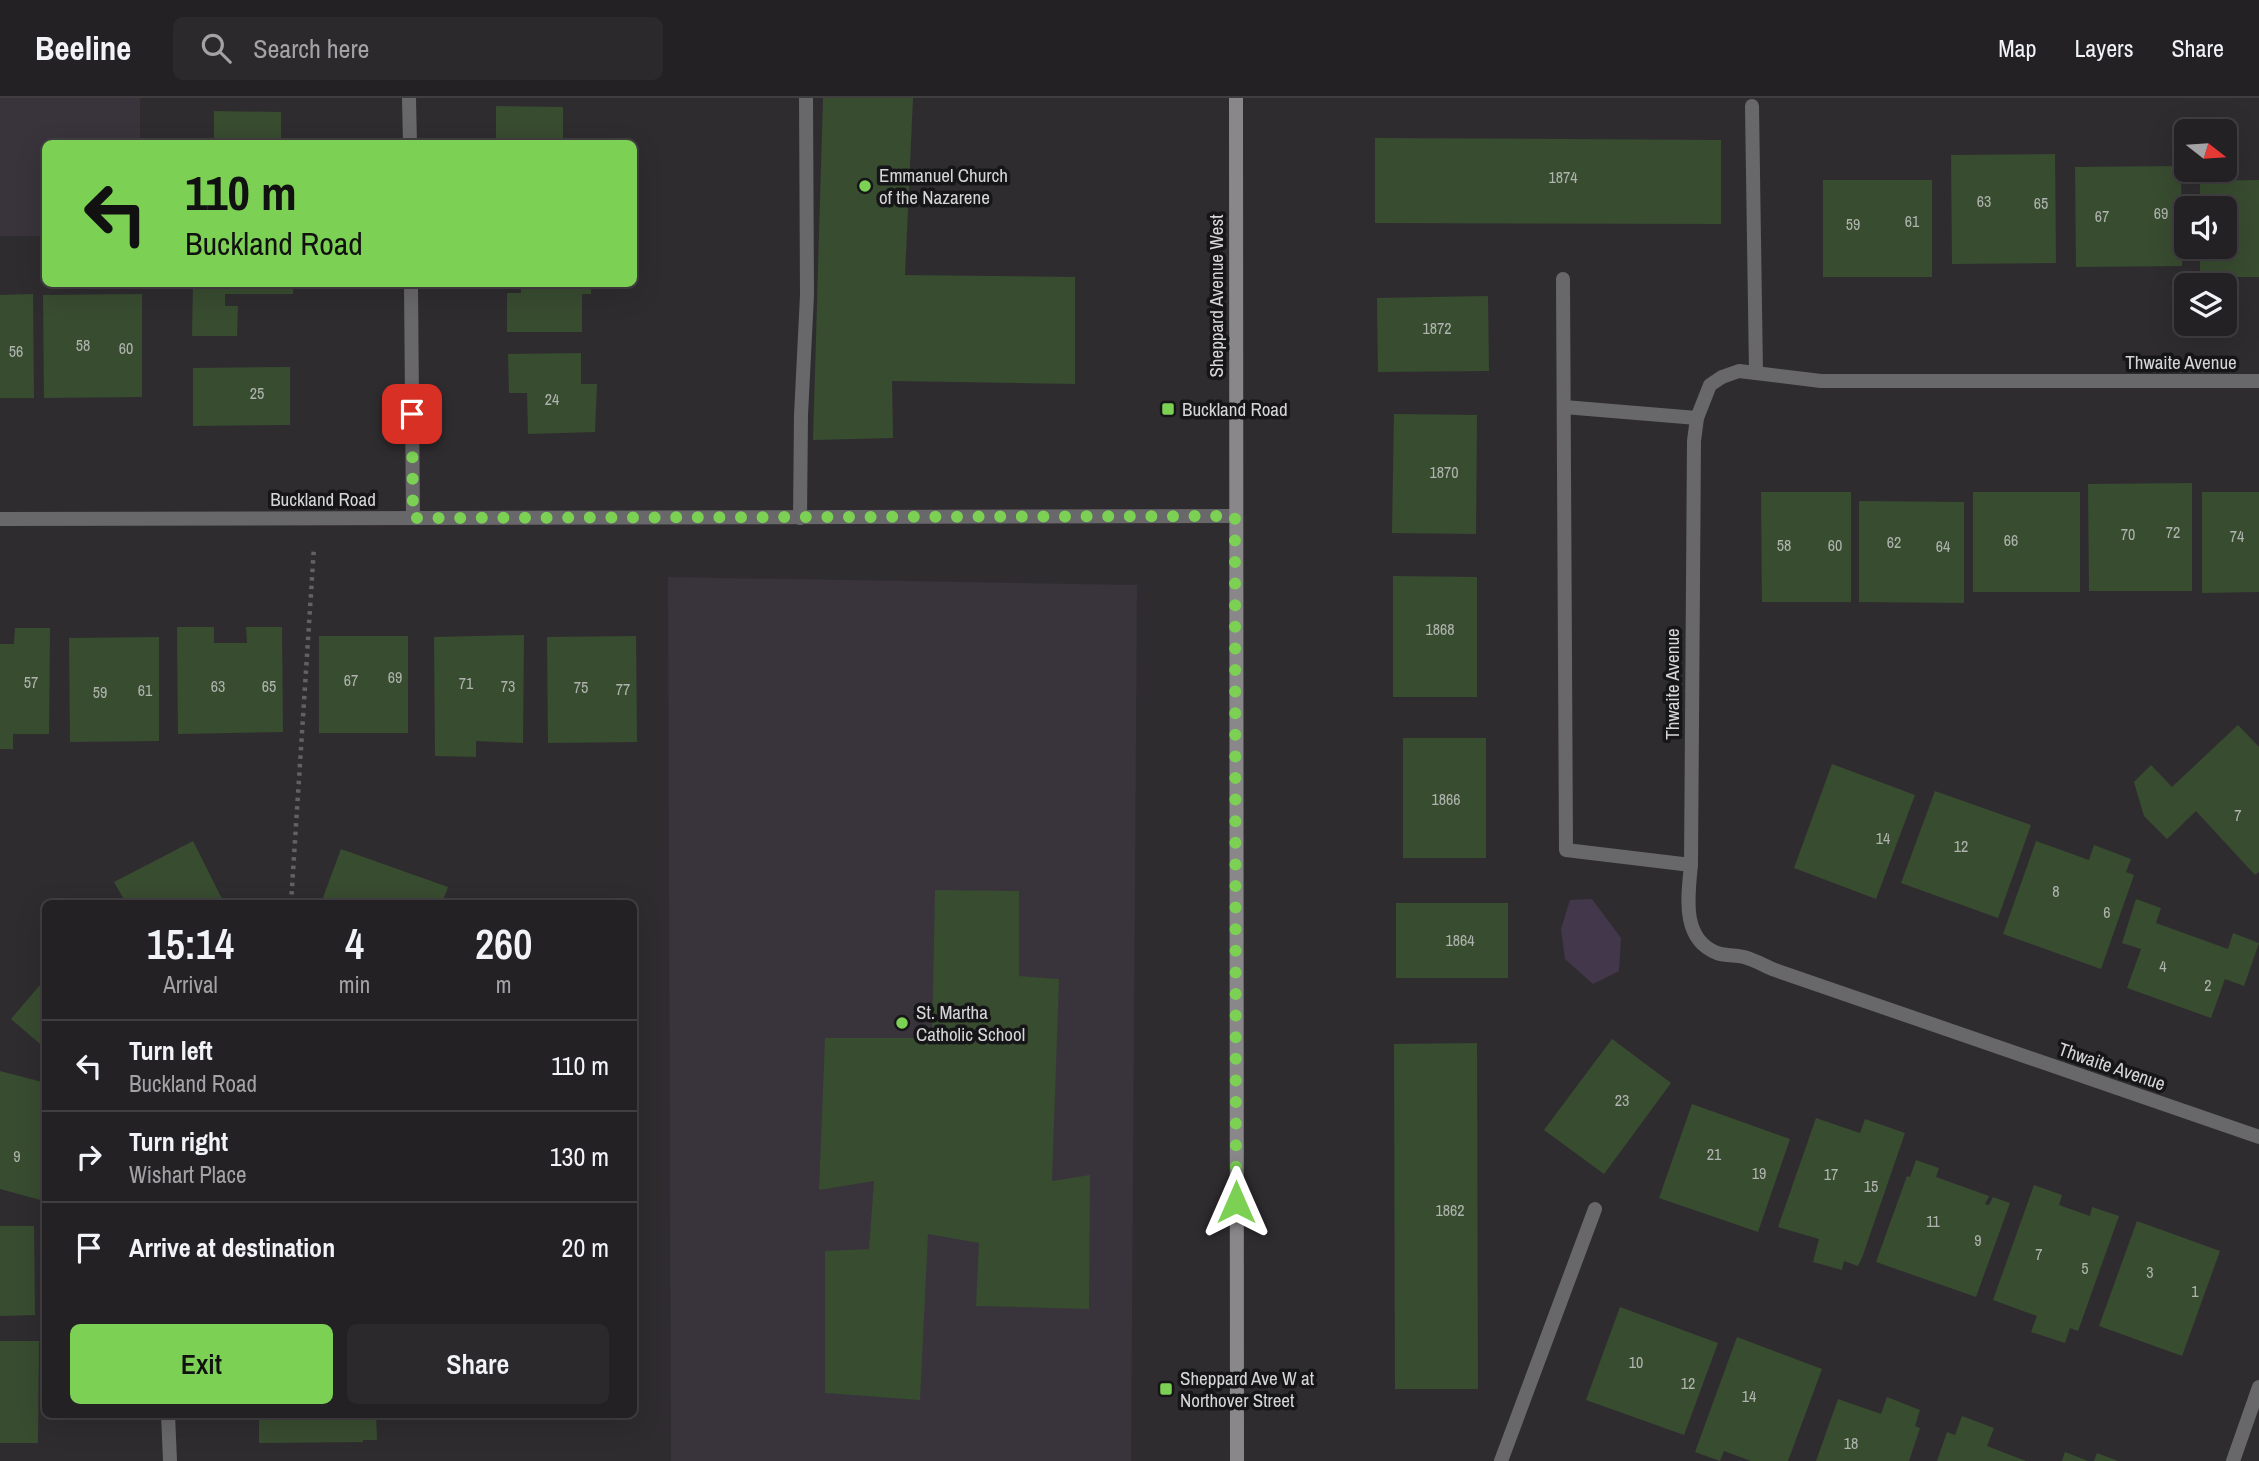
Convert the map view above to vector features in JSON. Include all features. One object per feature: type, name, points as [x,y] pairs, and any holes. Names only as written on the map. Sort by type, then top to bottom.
[{"type":"main road","name":"Sheppard Avenue West","points":[[1236,98],[1237,1461]]},
{"type":"street","points":[[410,98],[410,140]]},
{"type":"street","points":[[800,518],[807,295],[806,98]]},
{"type":"street","points":[[1752,106],[1756,373]]},
{"type":"street","points":[[1563,279],[1566,850],[1691,865]]},
{"type":"street","points":[[411,287],[413,518]]},
{"type":"street","name":"Thwaite Avenue","points":[[2259,381],[1821,381],[1739,372],[1722,377],[1710,385],[1697,418],[1692,522],[1691,865],[1688,897],[1690,923],[1697,940],[1704,947],[1719,954],[1744,957],[1775,971],[2259,1137]]},
{"type":"street","points":[[1564,407],[1697,418]]},
{"type":"street","name":"Buckland Road","points":[[0,519],[1235,516]]},
{"type":"street","points":[[1501,1461],[1595,1209]]},
{"type":"street","points":[[2233,1461],[2259,1387]]},
{"type":"street","points":[[168,1418],[170,1461]]},
{"type":"path","points":[[291,900],[316,518]]},
{"type":"shaded area","points":[[0,98],[140,98],[140,140],[42,140],[42,236],[0,236]]},
{"type":"shaded area","name":"St. Martha Catholic School","points":[[668,577],[1137,585],[1131,1461],[671,1461]]},
{"type":"shaded area","points":[[1592,899],[1621,938],[1619,971],[1593,984],[1565,959],[1561,929],[1570,900]]},
{"type":"building","name":"Emmanuel Church of the Nazarene","points":[[823,98],[913,98],[905,275],[1075,277],[1075,384],[892,381],[893,438],[813,440]]},
{"type":"building","points":[[496,106],[563,107],[563,140],[496,140]]},
{"type":"building","points":[[214,111],[281,112],[281,140],[214,140]]},
{"type":"building","points":[[1375,138],[1721,140],[1721,224],[1375,223]]},
{"type":"building","points":[[2055,154],[2056,263],[1952,264],[1951,155]]},
{"type":"building","points":[[2174,166],[2174,182],[2181,182],[2181,196],[2174,196],[2174,259],[2182,259],[2182,266],[2076,267],[2075,167]]},
{"type":"building","points":[[1823,180],[1932,180],[1932,277],[1823,277]]},
{"type":"building","points":[[2259,180],[2259,277],[2237,277],[2237,273],[2200,273],[2200,259],[2237,259],[2237,196],[2200,196],[2200,182]]},
{"type":"building","points":[[193,287],[293,287],[293,294],[225,294],[225,306],[238,306],[237,336],[192,336]]},
{"type":"building","points":[[521,287],[591,287],[591,294],[582,294],[582,332],[507,332],[507,293],[521,293]]},
{"type":"building","points":[[33,294],[34,398],[0,398],[0,295]]},
{"type":"building","points":[[142,294],[142,397],[44,398],[43,295]]},
{"type":"building","points":[[1488,296],[1489,371],[1378,372],[1377,298]]},
{"type":"building","points":[[581,353],[581,384],[597,384],[595,432],[528,434],[527,393],[509,393],[508,354]]},
{"type":"building","points":[[290,367],[290,425],[193,426],[193,368]]},
{"type":"building","points":[[1394,414],[1477,415],[1476,534],[1392,533]]},
{"type":"building","points":[[2192,483],[2192,591],[2089,591],[2088,484]]},
{"type":"building","points":[[1761,492],[1851,492],[1851,602],[1762,602]]},
{"type":"building","points":[[1973,492],[2080,492],[2080,592],[1973,592]]},
{"type":"building","points":[[2202,492],[2259,492],[2259,592],[2202,593]]},
{"type":"building","points":[[1859,501],[1964,502],[1964,603],[1859,602]]},
{"type":"building","points":[[1393,576],[1477,577],[1477,697],[1393,697]]},
{"type":"building","points":[[177,627],[214,627],[214,643],[247,643],[246,627],[282,627],[283,732],[178,734]]},
{"type":"building","points":[[15,628],[50,628],[49,734],[13,734],[13,749],[0,749],[0,644],[14,644]]},
{"type":"building","points":[[524,635],[523,743],[476,741],[476,757],[435,756],[434,637]]},
{"type":"building","points":[[319,636],[408,636],[408,733],[319,733]]},
{"type":"building","points":[[636,636],[637,742],[548,743],[547,637]]},
{"type":"building","points":[[159,637],[159,741],[70,742],[69,638]]},
{"type":"building","points":[[2238,725],[2259,747],[2259,872],[2255,875],[2196,811],[2167,839],[2144,816],[2134,782],[2151,765],[2172,787]]},
{"type":"building","points":[[1403,738],[1486,738],[1486,858],[1403,858]]},
{"type":"building","points":[[1832,764],[1915,795],[1876,899],[1794,868]]},
{"type":"building","points":[[1935,791],[2031,825],[1998,918],[1901,883]]},
{"type":"building","points":[[193,841],[222,900],[124,900],[114,882]]},
{"type":"building","points":[[2036,841],[2089,860],[2094,845],[2131,859],[2126,872],[2134,875],[2101,969],[2003,934]]},
{"type":"building","points":[[341,849],[448,887],[443,900],[322,900]]},
{"type":"building","points":[[935,890],[1019,891],[1019,976],[1059,979],[1052,1181],[1090,1175],[1089,1309],[976,1306],[979,1243],[928,1234],[920,1400],[825,1393],[825,1251],[869,1249],[874,1181],[819,1190],[825,1038],[932,1038]]},
{"type":"building","points":[[2136,899],[2161,908],[2156,923],[2228,949],[2233,933],[2259,943],[2244,986],[2225,979],[2211,1018],[2127,988],[2141,949],[2122,943]]},
{"type":"building","points":[[1396,903],[1508,903],[1508,978],[1396,978]]},
{"type":"building","points":[[42,983],[42,1046],[11,1019]]},
{"type":"building","points":[[1612,1039],[1671,1083],[1604,1174],[1544,1130]]},
{"type":"building","points":[[1477,1043],[1478,1389],[1395,1389],[1394,1044]]},
{"type":"building","points":[[0,1071],[42,1082],[42,1200],[0,1189]]},
{"type":"building","points":[[1692,1104],[1790,1139],[1758,1232],[1659,1198]]},
{"type":"building","points":[[1816,1118],[1860,1133],[1865,1119],[1905,1133],[1858,1266],[1844,1261],[1842,1270],[1813,1262],[1819,1239],[1778,1227]]},
{"type":"building","points":[[1916,1160],[1939,1168],[1936,1177],[1989,1196],[1985,1204],[1989,1205],[1993,1197],[2010,1203],[1976,1297],[1876,1262],[1907,1176],[1910,1177]]},
{"type":"building","points":[[2034,1185],[2062,1195],[2059,1205],[2090,1216],[2092,1207],[2119,1216],[2078,1331],[2070,1328],[2065,1343],[2031,1332],[2037,1316],[1993,1300]]},
{"type":"building","points":[[2137,1221],[2220,1251],[2182,1356],[2099,1326]]},
{"type":"building","points":[[0,1226],[34,1226],[35,1315],[0,1316]]},
{"type":"building","points":[[1620,1307],[1718,1343],[1684,1435],[1586,1400]]},
{"type":"building","points":[[1737,1337],[1822,1369],[1788,1461],[1751,1461],[1724,1451],[1720,1461],[1695,1452]]},
{"type":"building","points":[[0,1341],[39,1341],[38,1443],[0,1443]]},
{"type":"building","points":[[1887,1397],[1920,1410],[1915,1426],[1920,1428],[1909,1461],[1816,1461],[1838,1399],[1881,1414]]},
{"type":"building","points":[[1962,1416],[1994,1428],[1987,1446],[2026,1461],[1937,1461],[1947,1432],[1955,1435]]},
{"type":"building","points":[[259,1418],[376,1418],[377,1440],[259,1443]]},
{"type":"building","points":[[2065,1452],[2088,1461],[2062,1461]]},
{"type":"building","points":[[2097,1453],[2118,1461],[2094,1461]]},
{"type":"place","name":"Emmanuel Church of the Nazarene","points":[[865,186]]},
{"type":"place","name":"Buckland Road","points":[[1168,409]]},
{"type":"place","name":"St. Martha Catholic School","points":[[902,1023]]},
{"type":"place","name":"Sheppard Ave W at Northover Street","points":[[1166,1389]]},
{"type":"route","points":[[412,414],[413,518],[1235,516],[1236,1202]]}]
